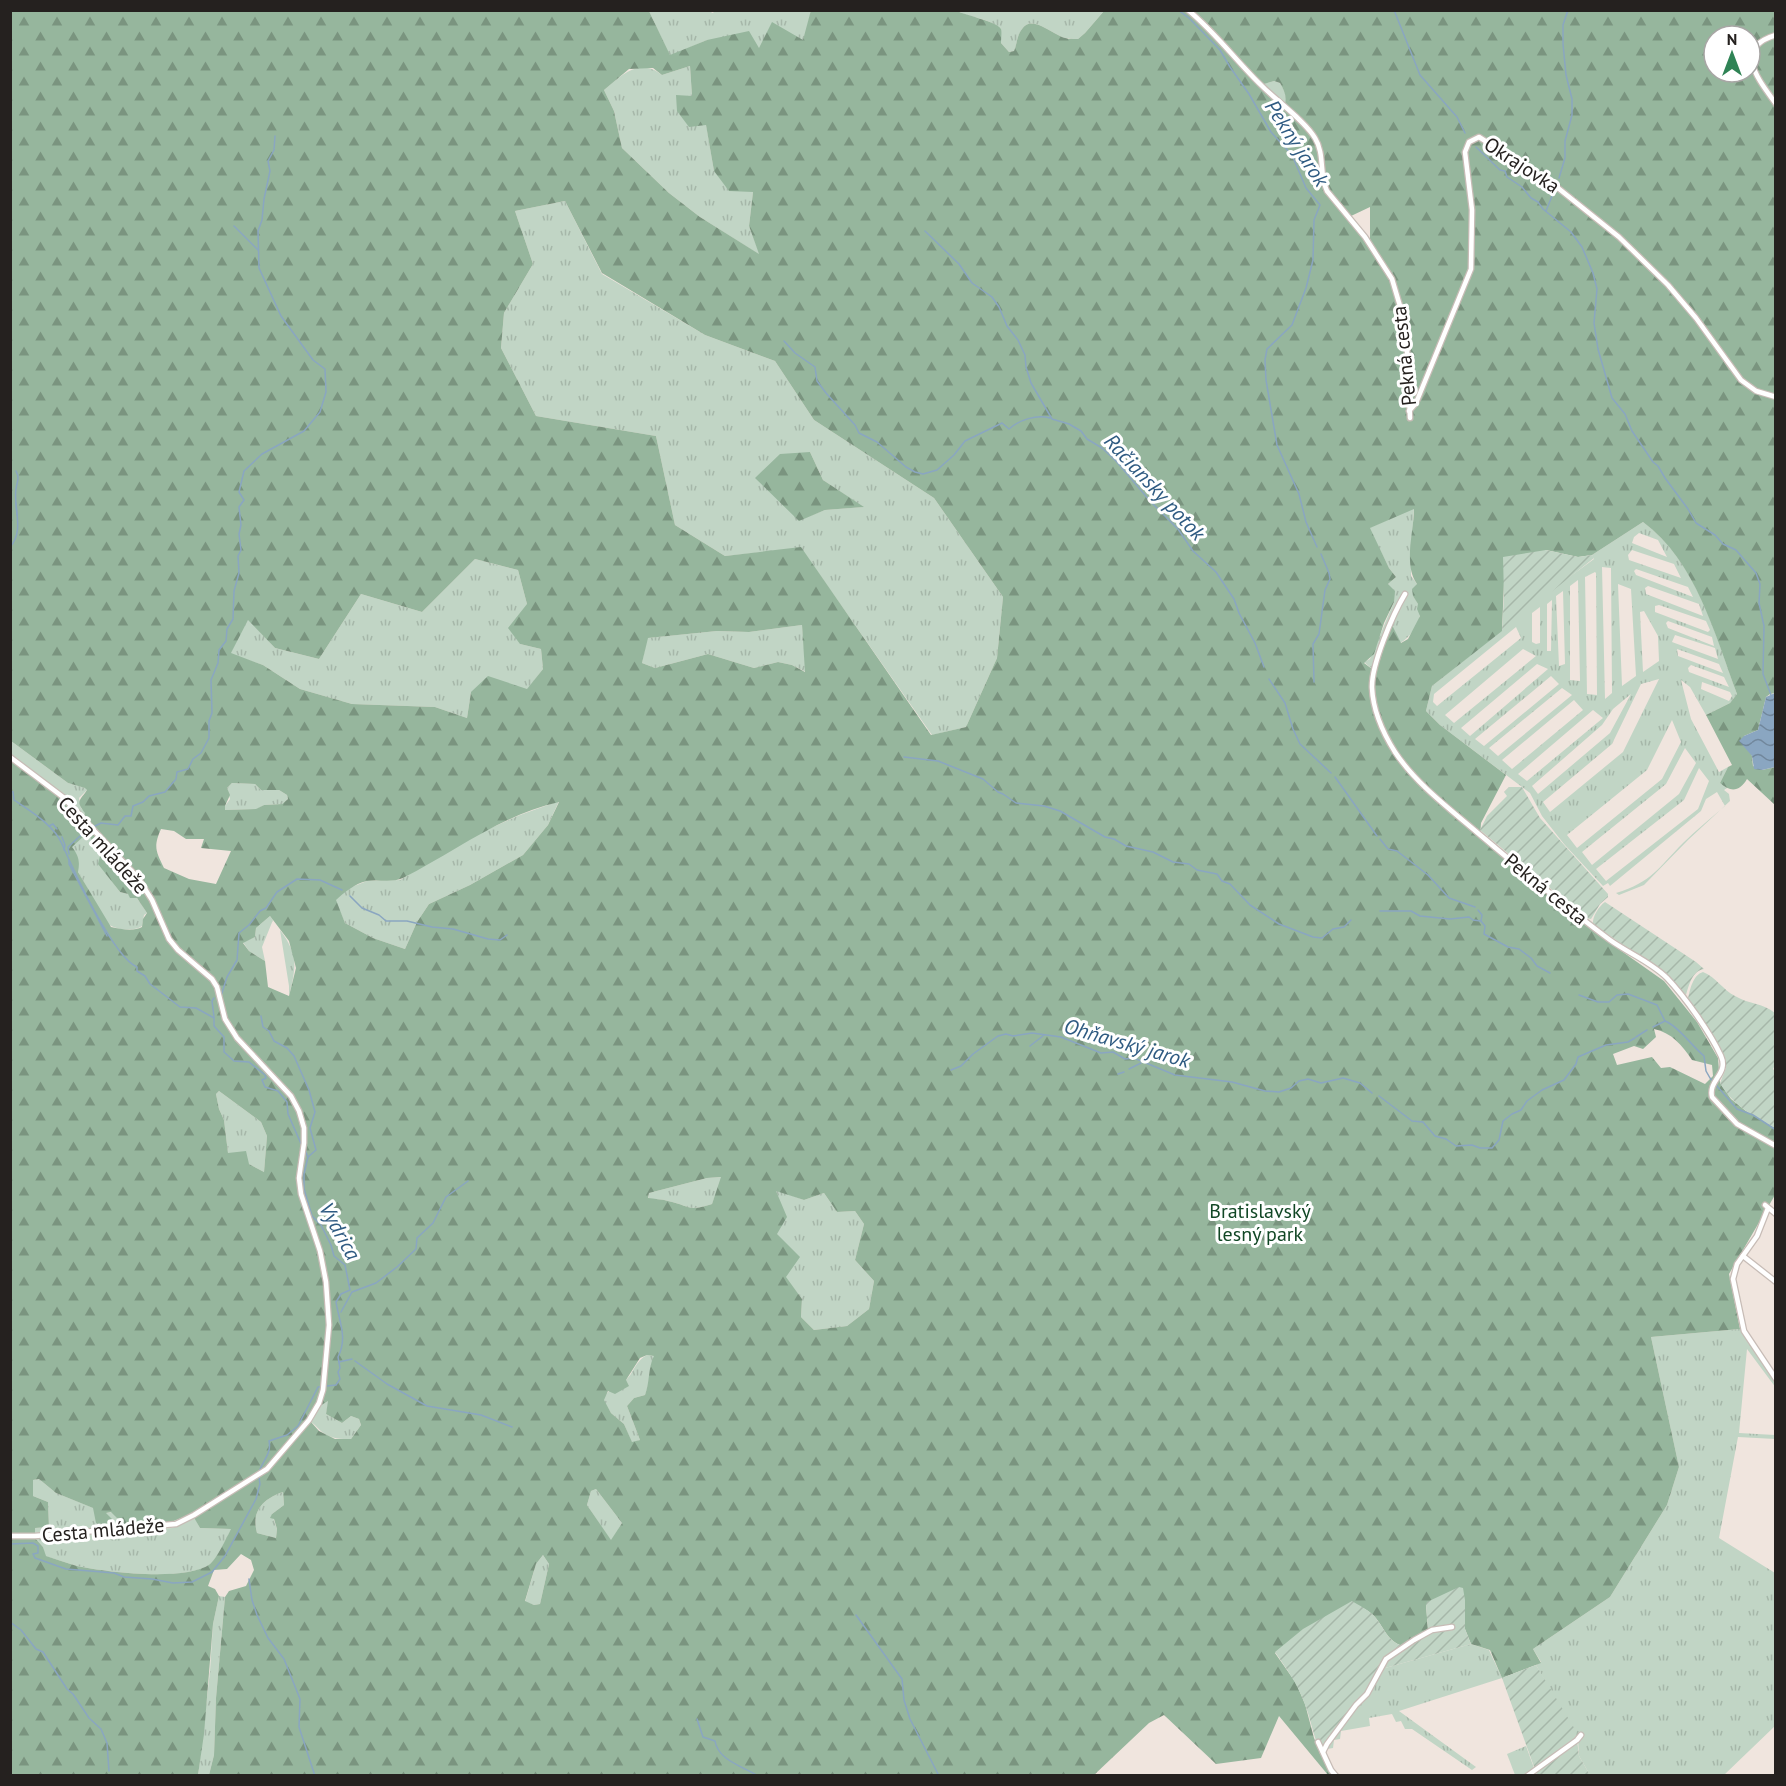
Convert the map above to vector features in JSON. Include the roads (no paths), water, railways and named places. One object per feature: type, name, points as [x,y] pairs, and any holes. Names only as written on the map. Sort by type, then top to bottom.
[{"type":"street","name":"Pekná cesta","points":[[1188,10],[1313,136],[1320,151],[1327,191],[1365,237],[1389,272],[1397,294],[1407,349],[1410,418]]},
{"type":"street","points":[[1776,35],[1765,38],[1755,46],[1751,58],[1755,70],[1776,104]]},
{"type":"street","name":"Okrajovka","points":[[1409,411],[1416,404],[1471,269],[1472,210],[1465,149],[1470,141],[1479,137],[1494,144],[1553,184],[1588,211],[1644,260],[1668,285],[1696,318],[1740,380],[1756,391],[1776,396]]},
{"type":"street","name":"Pekná cesta","points":[[1405,594],[1389,625],[1374,669],[1372,685],[1379,719],[1395,752],[1429,790],[1516,866],[1609,939],[1667,979],[1692,1010],[1721,1056],[1724,1068],[1713,1085],[1712,1097],[1737,1124],[1776,1146]]},
{"type":"street","name":"Cesta mládeže","points":[[10,757],[63,797],[141,883],[152,900],[169,939],[178,950],[212,979],[217,987],[225,1019],[237,1038],[291,1096],[302,1119],[304,1143],[299,1178],[300,1194],[320,1251],[326,1282],[329,1325],[324,1386],[319,1403],[309,1420],[277,1460],[259,1475],[176,1524],[10,1536]]},
{"type":"street","points":[[1776,1214],[1767,1207],[1757,1236],[1733,1275],[1743,1328],[1776,1379]]},
{"type":"street","points":[[1743,1256],[1776,1282]]},
{"type":"street","points":[[1323,1752],[1350,1713],[1367,1694],[1386,1659],[1432,1630],[1452,1627]]},
{"type":"street","points":[[1527,1776],[1581,1735]]},
{"type":"street","points":[[1318,1742],[1336,1776]]},
{"type":"water","points":[[1775,693],[1775,767],[1754,769],[1752,756],[1739,741],[1744,736],[1758,730],[1766,697]]},
{"type":"waterway","name":"Pekný jarok","points":[[1178,10],[1220,50],[1271,132],[1292,155],[1306,188],[1320,205],[1314,220],[1313,260],[1306,288],[1292,325],[1267,349],[1265,360],[1266,380],[1277,445],[1299,494],[1306,522],[1317,547]]},
{"type":"waterway","points":[[1394,10],[1420,75],[1457,117],[1465,133]]},
{"type":"waterway","points":[[1559,178],[1565,158],[1565,141],[1572,115],[1572,99],[1566,75],[1563,44],[1563,25],[1568,10]]},
{"type":"waterway","points":[[93,827],[101,823],[118,825],[125,816],[131,816],[133,806],[143,802],[149,796],[165,792],[176,779],[177,772],[188,769],[193,759],[201,753],[209,738],[209,721],[212,713],[211,680],[218,663],[219,650],[226,641],[227,629],[233,619],[234,591],[239,573],[238,556],[241,550],[239,507],[244,500],[239,492],[244,471],[262,454],[304,431],[320,412],[326,392],[325,369],[313,360],[281,316],[259,268],[258,231],[270,171],[268,161],[274,150],[275,136]]},
{"type":"waterway","points":[[1476,147],[1571,232],[1582,247],[1597,289],[1594,323],[1598,349],[1612,398],[1625,414],[1632,431],[1696,523],[1715,535],[1723,544],[1736,550],[1756,573],[1760,584],[1759,603],[1764,626],[1763,674],[1771,695]]},
{"type":"waterway","points":[[1546,211],[1552,196]]},
{"type":"waterway","points":[[234,226],[258,250]]},
{"type":"waterway","name":"Račiansky potok","points":[[925,231],[959,264],[972,283],[992,297],[999,307],[1007,326],[1018,340],[1025,355],[1031,383],[1052,419],[1069,424],[1081,431],[1087,439],[1102,448],[1116,461],[1150,501],[1178,529],[1193,551],[1216,572],[1234,599],[1264,667]]},
{"type":"waterway","points":[[784,341],[795,353],[815,367],[817,381],[855,425],[859,433],[877,442],[915,472],[923,474],[937,470],[954,455],[965,441],[1002,423],[1009,429],[1028,419],[1050,418]]},
{"type":"waterway","points":[[10,547],[17,534],[18,526],[15,496],[18,478],[16,471]]},
{"type":"waterway","points":[[16,503],[17,515]]},
{"type":"waterway","name":"Pekný jarok","points":[[1314,682],[1313,644],[1319,634],[1325,590],[1330,579],[1321,554]]},
{"type":"waterway","name":"Račiansky potok","points":[[1269,679],[1285,703],[1300,744],[1331,773]]},
{"type":"waterway","points":[[904,757],[938,761],[983,779],[1016,803],[1044,806],[1060,811],[1105,837],[1126,846],[1153,852],[1173,862],[1189,864],[1197,870],[1217,874],[1250,905],[1279,924],[1313,937],[1322,938],[1333,929],[1344,927],[1351,920]]},
{"type":"waterway","name":"Račiansky potok","points":[[1335,777],[1377,836]]},
{"type":"waterway","name":"Vydrica","points":[[10,791],[13,792],[14,800],[41,819],[58,837],[95,911],[127,960],[137,967],[137,971],[145,976],[150,984],[180,1007],[196,1008],[214,1018],[214,1026],[224,1037],[224,1052],[234,1061],[249,1062],[265,1075],[266,1078],[262,1080],[265,1087],[278,1091],[287,1102],[288,1114],[302,1146]]},
{"type":"waterway","points":[[49,826],[53,824],[57,829]]},
{"type":"waterway","points":[[69,854],[68,847],[89,830]]},
{"type":"waterway","name":"Vydrica","points":[[62,837],[64,850]]},
{"type":"waterway","name":"Račiansky potok","points":[[1380,839],[1388,849],[1397,851],[1428,875],[1449,898],[1475,907]]},
{"type":"waterway","name":"Vydrica","points":[[69,860],[107,936]]},
{"type":"waterway","points":[[221,996],[227,977],[237,960],[239,933],[260,911],[266,908],[277,892],[297,879],[320,880],[342,890]]},
{"type":"waterway","points":[[350,896],[362,908],[379,915],[386,921],[407,921],[453,929],[488,939],[500,940],[507,935]]},
{"type":"waterway","name":"Račiansky potok","points":[[1478,910],[1485,926],[1484,934],[1508,947],[1519,949],[1537,966],[1550,973]]},
{"type":"waterway","points":[[1380,911],[1411,911],[1420,916],[1450,919],[1469,917],[1481,921]]},
{"type":"waterway","name":"Račiansky potok","points":[[1579,995],[1598,1002],[1609,1002],[1617,995],[1628,994],[1657,1005],[1665,1021],[1680,1031],[1704,1056],[1706,1071],[1710,1078],[1737,1109],[1753,1115],[1776,1130]]},
{"type":"waterway","points":[[214,998],[212,1001],[214,1017]]},
{"type":"waterway","points":[[261,1016],[263,1027],[269,1031],[274,1041],[287,1048],[294,1056],[309,1090],[315,1112],[310,1128],[316,1150],[308,1157]]},
{"type":"waterway","name":"Ohňavský jarok","points":[[1653,1027],[1665,1021]]},
{"type":"waterway","name":"Ohňavský jarok","points":[[1636,1037],[1647,1030]]},
{"type":"waterway","name":"Ohňavský jarok","points":[[951,1070],[961,1066],[998,1036],[1032,1033],[1061,1037],[1101,1053],[1113,1052],[1125,1059],[1134,1058],[1175,1075],[1232,1082],[1265,1091],[1279,1092],[1291,1088],[1299,1081],[1308,1079],[1321,1083],[1343,1078],[1360,1083],[1372,1093]]},
{"type":"waterway","name":"Ohňavský jarok","points":[[1030,1046],[1044,1035]]},
{"type":"waterway","name":"Ohňavský jarok","points":[[1379,1096],[1412,1121],[1423,1122],[1435,1136],[1446,1139],[1456,1146],[1472,1145],[1492,1148],[1499,1140],[1503,1121],[1521,1110],[1527,1101],[1542,1090],[1564,1080],[1576,1064],[1578,1057],[1606,1045],[1628,1042],[1635,1038]]},
{"type":"waterway","points":[[1129,1069],[1141,1063]]},
{"type":"waterway","points":[[1118,1074],[1124,1072]]},
{"type":"waterway","name":"Vydrica","points":[[259,1472],[268,1453],[269,1441],[287,1435],[298,1426],[318,1387],[336,1385],[340,1379],[338,1357],[343,1336],[336,1302],[341,1294],[350,1290],[345,1265],[334,1256],[321,1225],[312,1216],[304,1189],[304,1174],[308,1157],[305,1150]]},
{"type":"waterway","points":[[341,1312],[352,1292],[376,1283],[416,1249],[417,1238],[433,1223],[446,1197],[468,1181]]},
{"type":"waterway","points":[[339,1362],[352,1359]]},
{"type":"waterway","points":[[355,1361],[387,1384],[427,1406],[481,1415],[512,1427]]},
{"type":"waterway","name":"Vydrica","points":[[10,1544],[33,1543],[38,1546],[38,1553],[33,1554],[35,1558],[66,1569],[114,1573],[124,1577],[173,1583],[192,1582],[212,1572],[225,1556],[256,1499],[260,1484],[259,1477]]},
{"type":"waterway","points":[[249,1579],[257,1615],[268,1638],[284,1659],[300,1699],[299,1727],[315,1776]]},
{"type":"waterway","points":[[856,1615],[902,1679],[904,1700],[910,1719],[939,1776]]},
{"type":"waterway","points":[[10,1622],[21,1630],[36,1649],[43,1652],[67,1689],[89,1718],[101,1729],[107,1743],[109,1771]]},
{"type":"waterway","points":[[697,1719],[703,1737],[715,1741],[717,1748],[726,1758],[758,1776]]},
{"type":"park label","name":"Bratislavský lesný park","points":[[1260,1222]]}]
